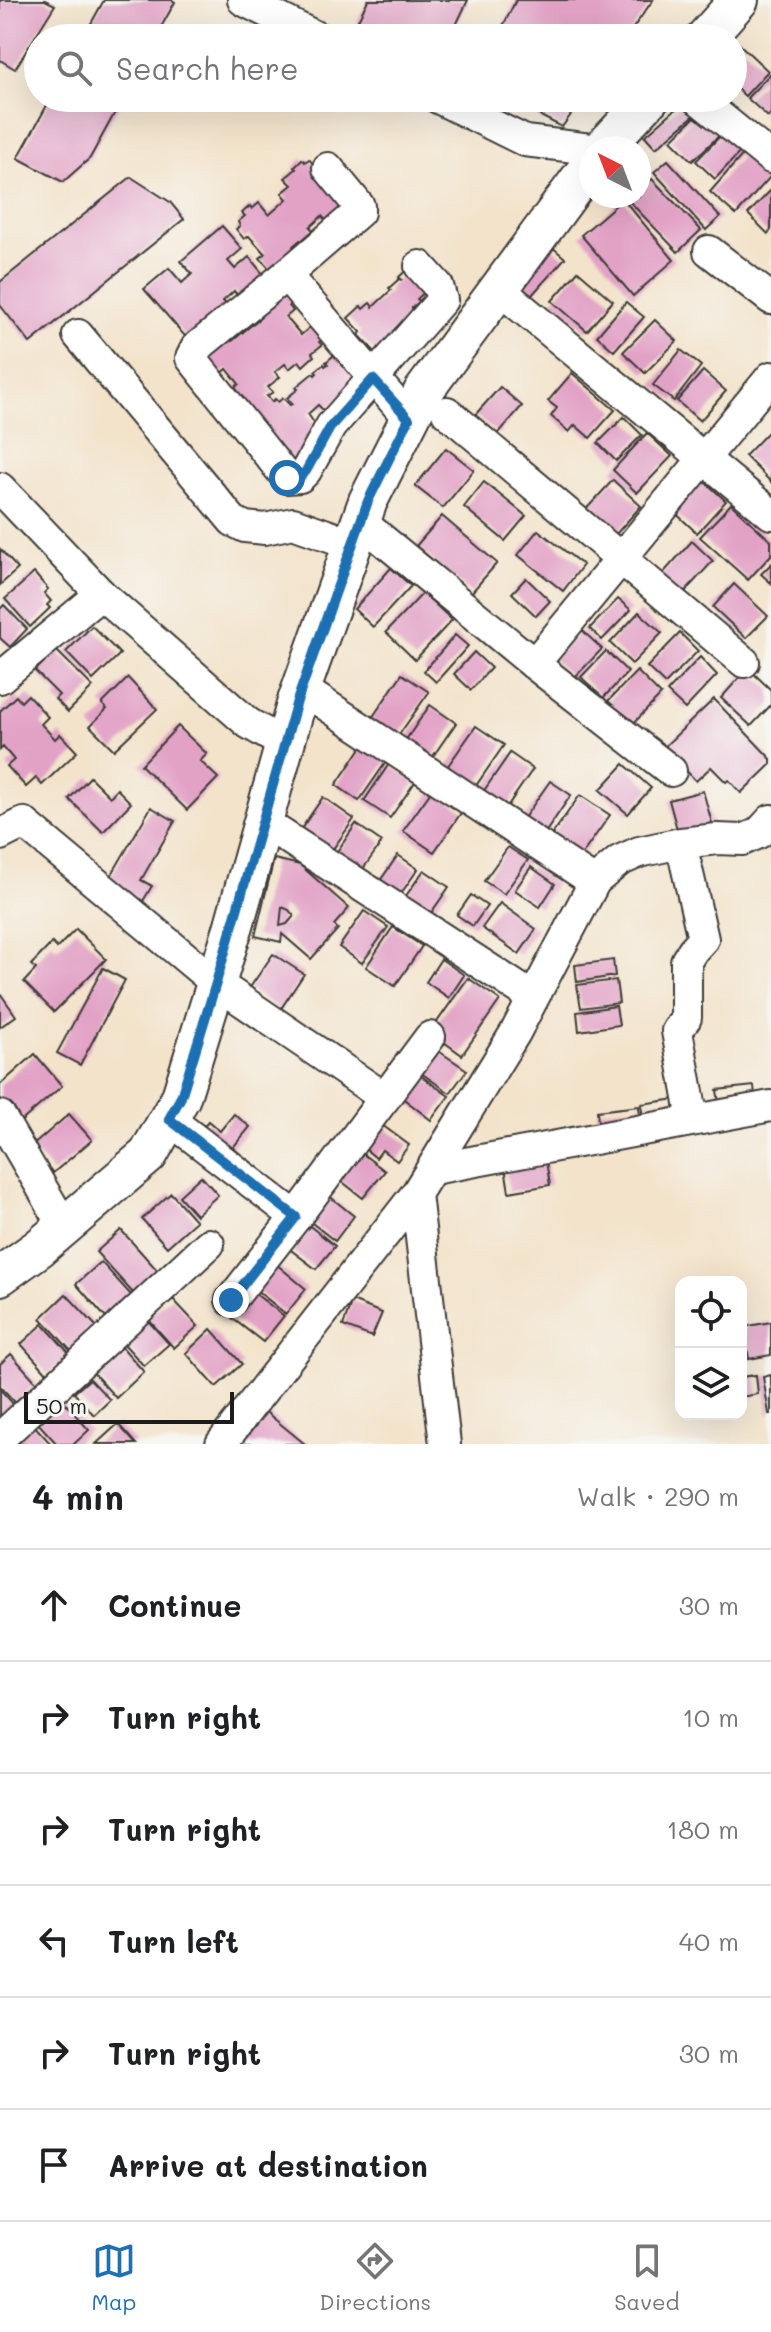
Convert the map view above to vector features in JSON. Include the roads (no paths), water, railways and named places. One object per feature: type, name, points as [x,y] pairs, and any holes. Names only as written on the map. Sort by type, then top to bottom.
[{"type":"street","points":[[243,0],[290,24]]},
{"type":"street","points":[[718,24],[739,0]]},
{"type":"street","points":[[466,112],[525,141],[579,148]]},
{"type":"street","points":[[614,136],[637,112]]},
{"type":"street","points":[[714,112],[771,158]]},
{"type":"street","points":[[328,168],[359,206],[359,212],[196,348],[191,358],[287,478],[300,477],[306,471],[331,426],[442,300],[438,286],[420,266]]},
{"type":"street","points":[[0,1276],[39,1248],[148,1155],[181,1097],[284,744],[302,689],[362,538],[368,501],[423,392],[579,180]]},
{"type":"street","points":[[709,251],[771,299]]},
{"type":"street","points":[[286,275],[409,419]]},
{"type":"street","points":[[499,289],[771,514]]},
{"type":"street","points":[[78,335],[233,521],[245,527],[265,529],[293,523],[362,538],[534,664],[671,771]]},
{"type":"street","points":[[534,664],[771,377]]},
{"type":"street","points":[[447,412],[744,662]]},
{"type":"street","points":[[0,488],[11,520],[248,723],[284,744]]},
{"type":"street","points":[[0,678],[101,594]]},
{"type":"street","points":[[302,689],[587,877]]},
{"type":"street","points":[[221,1444],[424,1182],[515,1033],[595,881],[619,861],[639,852],[681,843],[752,838],[771,820]]},
{"type":"street","points":[[263,822],[523,991]]},
{"type":"street","points":[[0,835],[24,823],[216,983],[385,1098]]},
{"type":"street","points":[[681,843],[703,939],[686,961],[686,1018],[677,1031],[693,1120]]},
{"type":"street","points":[[231,1300],[430,1037]]},
{"type":"street","points":[[424,1182],[693,1120],[771,1106]]},
{"type":"street","points":[[0,1116],[64,1226]]},
{"type":"street","points":[[169,1119],[296,1217]]},
{"type":"street","points":[[424,1182],[445,1444]]},
{"type":"street","points":[[0,1438],[209,1244]]}]
